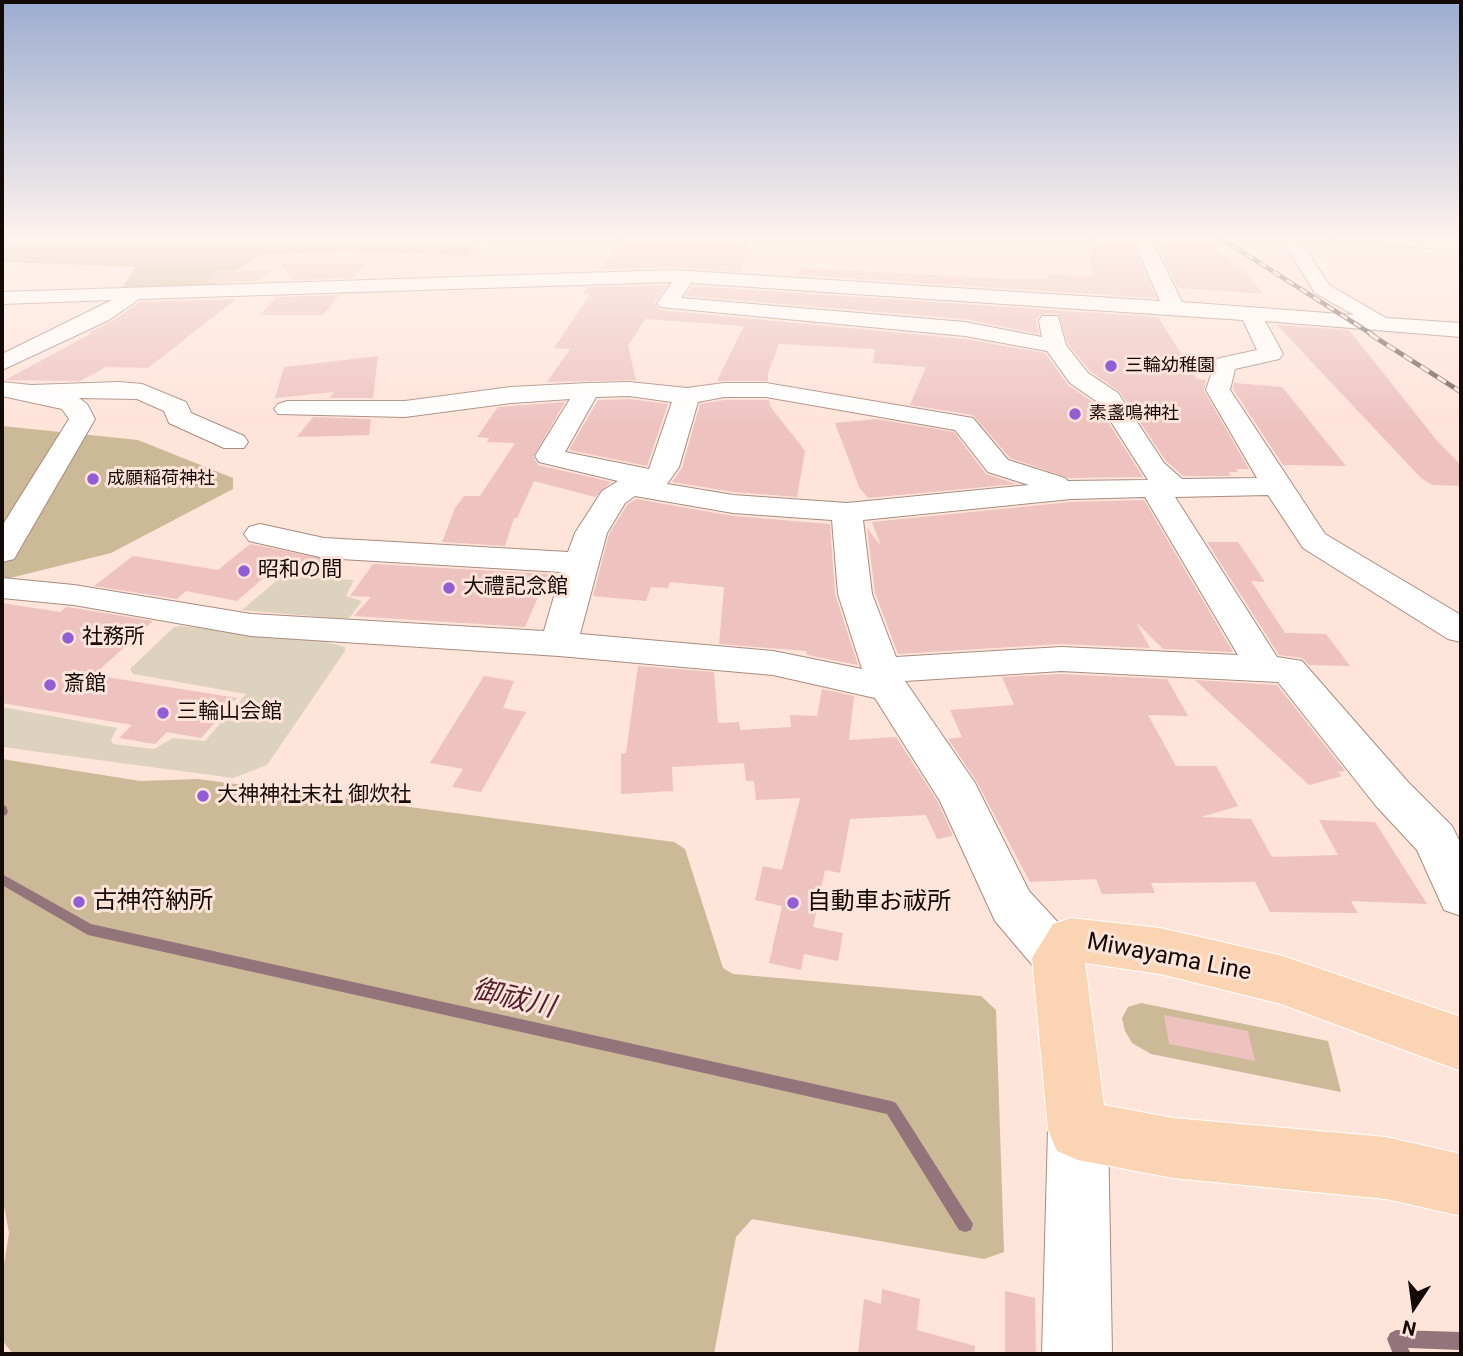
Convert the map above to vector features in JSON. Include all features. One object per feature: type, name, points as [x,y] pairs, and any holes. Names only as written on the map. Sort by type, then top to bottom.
[{"type":"main road","name":"Miwayama Line","points":[[1078,1130],[1058,958],[1070,940],[1096,941],[1160,951],[1283,980],[1382,1018],[1461,1044]]},
{"type":"main road","points":[[1078,1130],[1173,1148],[1386,1168],[1461,1185]]},
{"type":"street","points":[[2,363],[127,300]]},
{"type":"street","points":[[669,300],[667,303],[965,329],[1055,346]]},
{"type":"street","points":[[1021,300],[1174,308],[1461,330]]},
{"type":"street","points":[[1170,300],[1174,308]]},
{"type":"street","points":[[1342,300],[1384,324]]},
{"type":"street","points":[[1046,302],[1055,346],[1079,377],[1109,398],[1153,468],[1264,667]]},
{"type":"street","points":[[1251,315],[1271,354],[1224,364],[1218,390],[1277,486],[1314,541],[1461,631]]},
{"type":"street","points":[[2,389],[31,393],[71,404],[79,409],[82,419],[2,552]]},
{"type":"street","points":[[31,393],[119,389],[142,392],[177,407],[178,417],[234,442]]},
{"type":"street","points":[[287,409],[405,409],[510,395],[589,390],[629,389],[687,396],[724,390],[766,390],[964,424],[998,466],[1071,490]]},
{"type":"street","points":[[589,390],[550,456],[733,504],[847,512],[1071,490],[1163,486],[1277,486]]},
{"type":"street","points":[[559,644],[580,563],[592,533],[613,497],[630,486],[650,484],[665,467],[687,396]]},
{"type":"street","points":[[847,512],[855,594],[885,679],[959,795],[1012,906],[1058,958]]},
{"type":"street","points":[[260,534],[324,548],[580,563]]},
{"type":"street","points":[[2,588],[74,595],[250,625],[559,644],[773,663],[885,679],[1061,659],[1289,670],[1392,794],[1436,839],[1461,895]]},
{"type":"street","points":[[1077,1354],[1078,1130]]},
{"type":"shaded area","points":[[2,426],[138,440],[233,478],[233,489],[111,553],[2,580]]},
{"type":"shaded area","points":[[282,576],[354,580],[346,596],[362,601],[350,617],[344,619],[242,610]]},
{"type":"shaded area","points":[[174,627],[326,642],[345,647],[345,651],[267,765],[233,778],[2,747],[2,707],[117,728],[111,740],[113,744],[154,749],[173,738],[205,741],[246,694],[133,674],[130,669]]},
{"type":"shaded area","points":[[2,759],[140,781],[198,779],[674,842],[685,849],[723,968],[733,974],[981,996],[996,1010],[1004,1252],[984,1259],[752,1219],[736,1237],[714,1354],[13,1354],[2,1340],[2,1277],[9,1233],[2,1195]]},
{"type":"shaded area","points":[[1141,1003],[1328,1041],[1341,1092],[1151,1054],[1132,1043],[1122,1018],[1128,1007]]},
{"type":"building","points":[[234,300],[148,368],[106,367],[80,381],[5,380],[92,333],[88,333],[111,322],[140,302]]},
{"type":"building","points":[[273,300],[335,300],[323,315],[260,315]]},
{"type":"building","points":[[586,300],[656,300],[654,303],[660,310],[965,339],[1045,353],[1068,385],[1097,405],[1143,477],[1069,478],[1010,458],[973,415],[910,405],[926,367],[873,363],[875,349],[779,344],[768,373],[768,381],[717,381],[744,326],[645,319],[628,346],[636,380],[547,382],[570,349],[554,348]]},
{"type":"building","points":[[738,300],[907,300],[1158,317],[1197,379],[1206,380],[1204,391],[1249,469],[1236,469],[1238,472],[1228,472],[1231,475],[1228,476],[1183,476],[1166,461],[1120,392],[1090,371],[1068,344],[1058,313],[1040,315],[1036,321],[1039,334],[965,319]]},
{"type":"building","points":[[1277,325],[1349,330],[1438,442],[1461,465],[1461,486],[1432,485],[1421,478]]},
{"type":"building","points":[[378,356],[373,398],[329,398],[334,392],[275,398],[284,367]]},
{"type":"building","points":[[1234,383],[1282,387],[1346,466],[1283,465],[1233,389]]},
{"type":"building","points":[[629,399],[668,404],[647,466],[569,450],[598,400]]},
{"type":"building","points":[[724,400],[769,400],[770,406],[805,451],[797,497],[733,492],[672,482],[682,468],[700,404]]},
{"type":"building","points":[[565,402],[533,457],[538,465],[611,482],[595,497],[534,481],[517,518],[514,518],[505,546],[442,542],[455,508],[464,496],[480,496],[515,443],[487,442],[489,438],[477,437],[498,407]]},
{"type":"building","points":[[313,417],[371,419],[369,435],[297,437]]},
{"type":"building","points":[[876,419],[954,432],[986,474],[1016,484],[868,498],[859,487],[835,423]]},
{"type":"building","points":[[636,499],[733,516],[830,524],[835,594],[858,665],[807,655],[806,651],[719,644],[724,587],[670,582],[668,588],[651,587],[646,601],[593,596],[609,534],[627,505]]},
{"type":"building","points":[[1144,500],[1233,652],[1163,649],[1136,622],[1150,648],[1061,644],[898,654],[875,593],[867,528],[881,546],[872,522],[1071,502]]},
{"type":"building","points":[[1207,542],[1238,542],[1265,582],[1251,581],[1285,633],[1326,634],[1350,666],[1309,665],[1302,658],[1279,655]]},
{"type":"building","points":[[250,544],[342,562],[340,577],[269,573],[237,601],[186,591],[177,599],[94,586],[133,556],[218,570]]},
{"type":"building","name":"大禮記念館","points":[[373,564],[548,574],[525,627],[354,616],[371,597],[350,596]]},
{"type":"building","points":[[2,603],[60,612],[66,607],[153,621],[96,673],[109,675],[106,677],[237,698],[201,738],[167,732],[155,744],[119,738],[132,725],[2,703]]},
{"type":"building","points":[[638,666],[714,672],[718,723],[739,722],[740,730],[791,727],[790,715],[817,716],[822,689],[854,696],[849,740],[896,737],[938,802],[953,836],[937,839],[926,815],[850,819],[840,873],[825,870],[813,927],[843,933],[838,961],[804,954],[801,970],[769,963],[782,906],[755,900],[763,866],[782,870],[800,798],[756,800],[754,781],[746,781],[744,763],[672,767],[673,791],[621,794],[621,754],[626,753]]},
{"type":"building","points":[[1061,674],[1167,679],[1188,716],[1148,715],[1176,766],[1216,766],[1238,806],[1201,817],[1251,819],[1272,857],[1338,855],[1319,820],[1375,822],[1427,904],[1351,901],[1358,913],[1270,912],[1255,882],[1151,883],[1155,893],[1102,894],[1096,879],[1030,882],[977,782],[948,739],[962,737],[950,710],[1014,705],[1002,677]]},
{"type":"building","points":[[484,676],[514,681],[503,708],[526,712],[481,792],[452,787],[463,769],[430,763]]},
{"type":"building","points":[[1195,680],[1277,685],[1345,771],[1338,772],[1342,776],[1309,785]]},
{"type":"building","points":[[1164,1015],[1248,1031],[1255,1061],[1169,1044]]},
{"type":"building","points":[[882,1289],[920,1299],[917,1330],[975,1346],[974,1354],[858,1354],[864,1299],[881,1304]]},
{"type":"building","points":[[1005,1291],[1035,1298],[1036,1354],[1005,1354]]},
{"type":"waterway","name":"御祓川","points":[[2,879],[88,929],[891,1108],[965,1224]]},
{"type":"waterway","name":"御祓川","points":[[1402,1354],[1396,1339],[1461,1341]]},
{"type":"railway","points":[[1318,300],[1373,335]]},
{"type":"railway","points":[[1370,334],[1461,392]]},
{"type":"place","name":"三輪幼稚園","points":[[1111,366]]},
{"type":"place","name":"素盞鳴神社","points":[[1075,414]]},
{"type":"place","name":"成願稲荷神社","points":[[93,479]]},
{"type":"place","name":"昭和の間","points":[[244,571]]},
{"type":"place","name":"大禮記念館","points":[[449,588]]},
{"type":"place","name":"社務所","points":[[68,638]]},
{"type":"place","name":"斎館","points":[[50,685]]},
{"type":"place","name":"三輪山会館","points":[[163,713]]},
{"type":"place","name":"大神神社末社 御炊社","points":[[203,796]]},
{"type":"place","name":"古神符納所","points":[[79,902]]},
{"type":"place","name":"自動車お祓所","points":[[793,903]]}]
